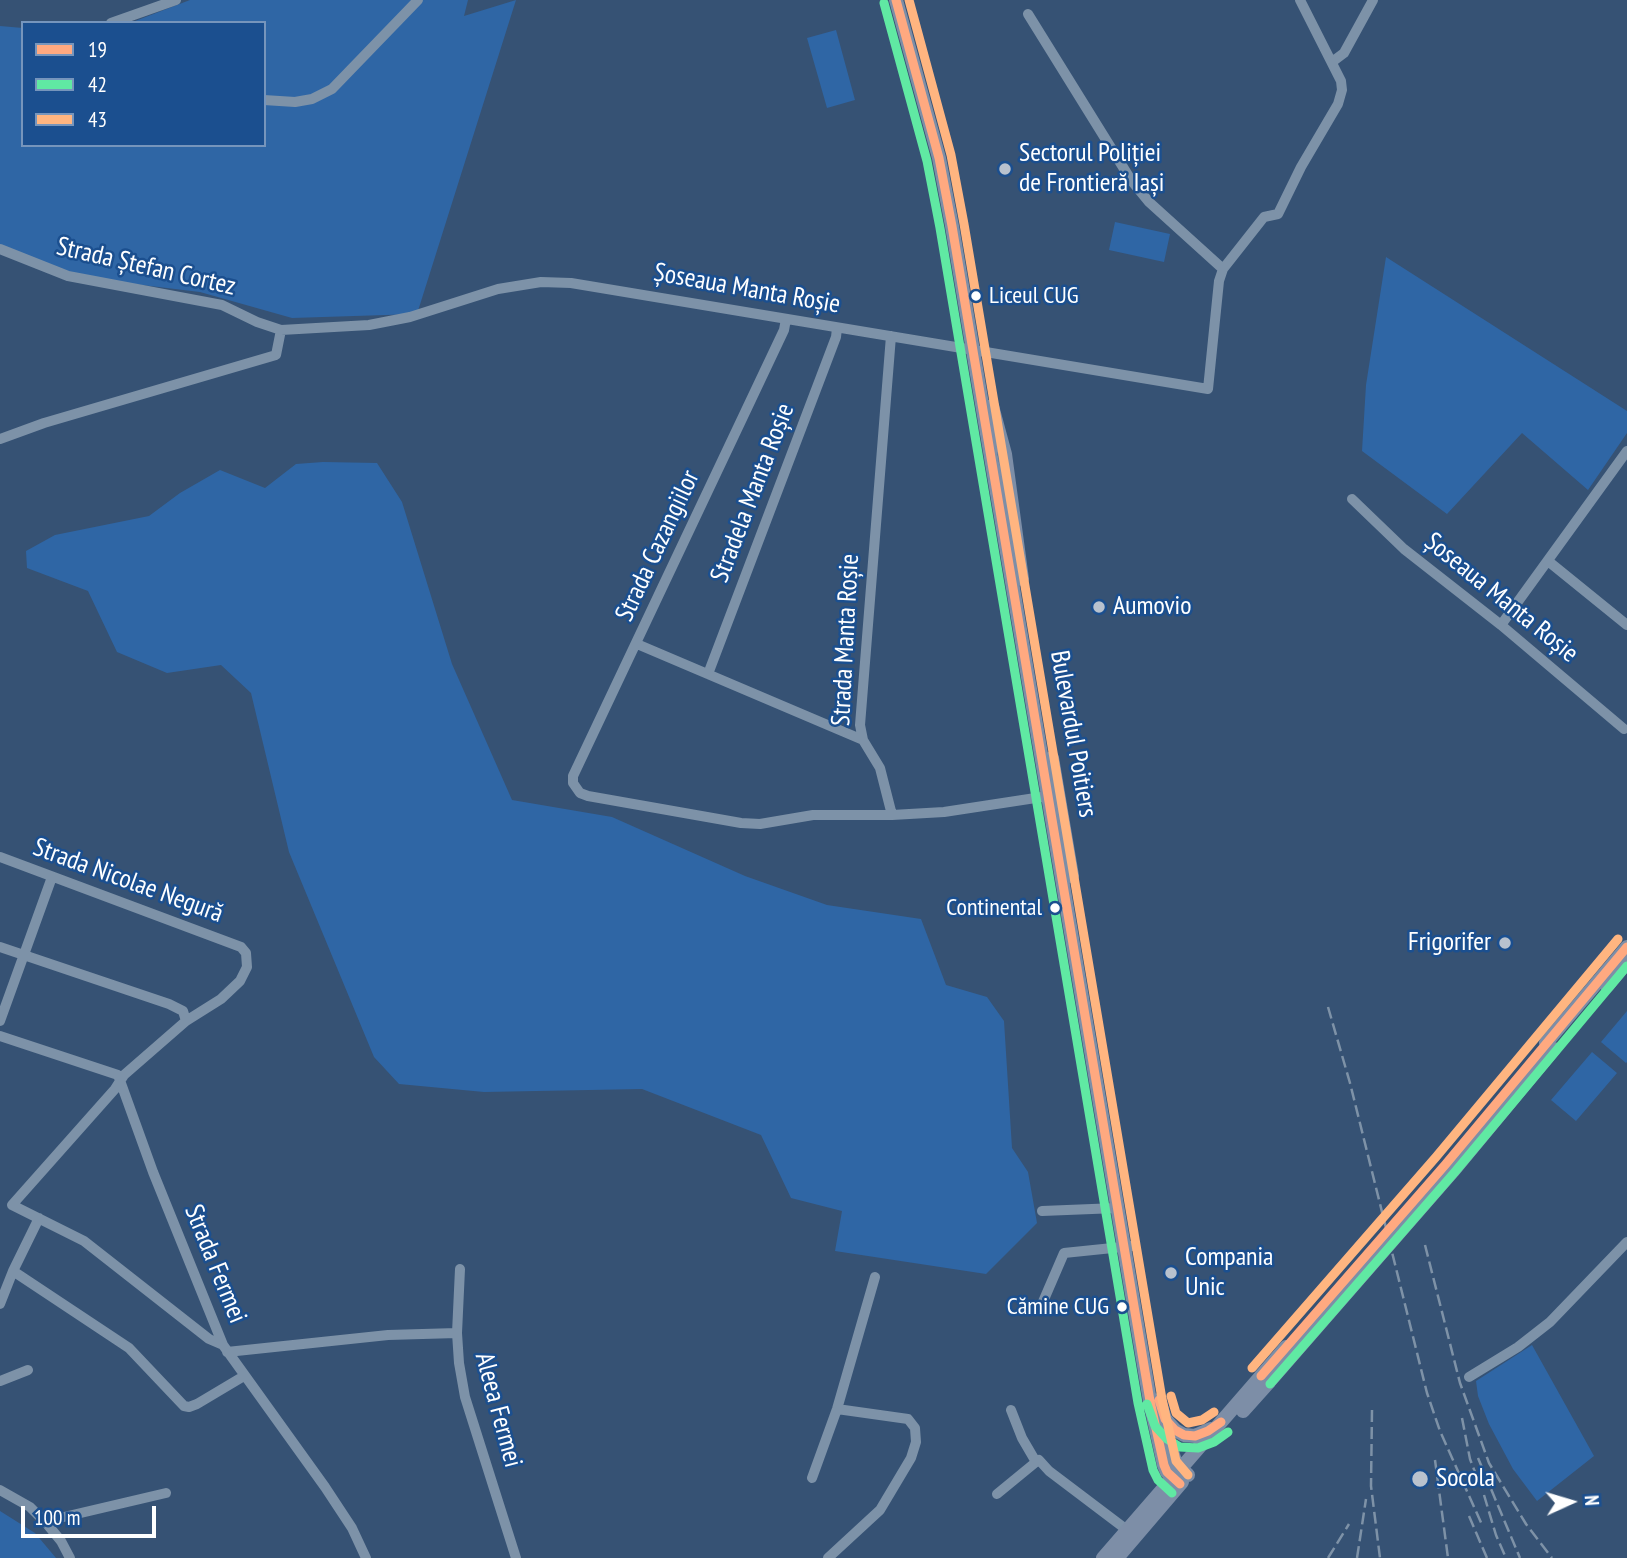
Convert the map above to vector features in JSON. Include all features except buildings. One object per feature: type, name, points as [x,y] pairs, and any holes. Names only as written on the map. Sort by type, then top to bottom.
[{"type":"main road","name":"Bulevardul Poitiers","points":[[896,0],[939,158],[978,350]]},
{"type":"main road","name":"Bulevardul Poitiers","points":[[906,0],[948,156],[1154,1400],[1180,1476]]},
{"type":"main road","name":"Bulevardul Poitiers","points":[[1054,795],[1117,1208],[1128,1246]]},
{"type":"main road","points":[[1550,1046],[1627,947]]},
{"type":"main road","points":[[1103,1558],[1122,1544],[1550,1046],[1627,962]]},
{"type":"main road","points":[[1122,1544],[1149,1505],[1180,1476],[1221,1422],[1265,1379]]},
{"type":"main road","points":[[1154,1400],[1165,1419],[1184,1435],[1195,1436],[1221,1422]]},
{"type":"main road","points":[[1149,1505],[1158,1472],[1149,1417],[1154,1400]]},
{"type":"main road","points":[[1122,1544],[1137,1558]]},
{"type":"street","points":[[116,21],[156,3],[176,0]]},
{"type":"street","points":[[266,100],[295,102],[312,99],[332,89],[418,0]]},
{"type":"street","points":[[1028,14],[1131,180],[1149,202],[1223,270],[1264,217],[1278,214],[1301,167],[1338,104],[1342,83],[1300,0]]},
{"type":"street","points":[[1332,62],[1344,52],[1373,0]]},
{"type":"street","name":"Strada Ștefan Cortez","points":[[0,248],[68,276],[222,305],[281,330]]},
{"type":"street","name":"Șoseaua Manta Roșie","points":[[281,330],[369,325],[410,317],[498,289],[541,282],[571,283],[1208,388],[1219,281],[1223,270]]},
{"type":"street","name":"Strada Cazangiilor","points":[[786,319],[785,330],[637,644],[863,740]]},
{"type":"street","name":"Stradela Manta Roșie","points":[[708,674],[837,328]]},
{"type":"street","points":[[0,439],[44,423],[276,355],[281,330]]},
{"type":"street","name":"Strada Manta Roșie","points":[[891,337],[860,725],[863,740],[880,768],[892,816]]},
{"type":"street","points":[[1501,625],[1625,458]]},
{"type":"street","name":"Șoseaua Manta Roșie","points":[[1352,499],[1404,549],[1501,625],[1624,729]]},
{"type":"street","points":[[1548,561],[1627,625]]},
{"type":"street","points":[[637,644],[573,776],[575,789],[580,793],[670,812],[741,823],[786,821],[813,815],[892,816],[944,812],[1054,795]]},
{"type":"street","name":"Strada Nicolae Negură","points":[[0,857],[241,947],[248,960],[240,981],[221,999],[186,1021]]},
{"type":"street","points":[[0,1021],[52,877]]},
{"type":"street","points":[[0,947],[169,1004],[183,1011],[186,1021],[124,1075],[12,1205]]},
{"type":"street","points":[[0,1036],[118,1075],[121,1081]]},
{"type":"street","name":"Strada Fermei","points":[[121,1081],[153,1172],[225,1348],[332,1497],[352,1528],[366,1558]]},
{"type":"street","points":[[0,1199],[84,1241],[209,1339],[225,1348]]},
{"type":"street","points":[[1042,1211],[1117,1208]]},
{"type":"street","points":[[0,1304],[39,1218]]},
{"type":"street","points":[[1469,1377],[1518,1347],[1550,1322],[1627,1242]]},
{"type":"street","points":[[1039,1311],[1064,1254],[1128,1246]]},
{"type":"street","name":"Aleea Fermei","points":[[460,1269],[455,1333],[459,1363],[466,1397],[516,1558]]},
{"type":"street","points":[[13,1271],[129,1348],[184,1406],[197,1404],[244,1376]]},
{"type":"street","points":[[813,1478],[837,1409],[875,1277]]},
{"type":"street","name":"Aleea Fermei","points":[[225,1348],[388,1335],[455,1333]]},
{"type":"street","points":[[0,1381],[28,1370]]},
{"type":"street","points":[[828,1558],[880,1510],[911,1458],[916,1442],[915,1428],[908,1419],[837,1409]]},
{"type":"street","points":[[1011,1410],[1022,1438],[1036,1462]]},
{"type":"street","points":[[997,1494],[1039,1460],[1122,1544]]},
{"type":"street","points":[[0,1490],[30,1507],[61,1541],[70,1558]]},
{"type":"street","points":[[47,1524],[51,1520],[166,1493]]},
{"type":"shaded area","points":[[190,0],[468,0],[464,16],[516,0],[417,314],[292,318],[200,292],[67,276],[0,248],[0,26],[21,28],[21,147],[266,147],[266,21],[135,21]]},
{"type":"shaded area","points":[[836,30],[855,100],[827,108],[807,38]]},
{"type":"shaded area","points":[[1115,222],[1170,234],[1164,262],[1109,250]]},
{"type":"shaded area","points":[[1386,257],[1627,411],[1627,433],[1588,490],[1522,433],[1447,514],[1362,451],[1366,385]]},
{"type":"shaded area","points":[[377,463],[402,502],[452,664],[512,800],[612,817],[745,876],[827,905],[921,919],[946,985],[987,997],[1004,1021],[1012,1148],[1028,1172],[1037,1223],[986,1274],[835,1251],[842,1211],[791,1198],[761,1135],[642,1089],[484,1092],[399,1084],[374,1057],[289,852],[251,693],[221,665],[167,673],[117,652],[88,591],[27,568],[26,551],[55,535],[149,516],[180,493],[220,470],[265,488],[296,464]]},
{"type":"shaded area","points":[[1627,1011],[1627,1062],[1626,1063],[1601,1042]]},
{"type":"shaded area","points":[[1592,1052],[1617,1073],[1576,1121],[1551,1100]]},
{"type":"shaded area","points":[[1532,1345],[1594,1456],[1537,1501],[1513,1469],[1489,1424],[1478,1396],[1476,1381]]},
{"type":"shaded area","points":[[0,1511],[35,1533],[56,1558],[0,1558]]},
{"type":"railway","points":[[1328,1007],[1350,1083],[1427,1393],[1440,1431],[1483,1527]]},
{"type":"railway","points":[[1425,1245],[1460,1383],[1489,1463],[1526,1524],[1552,1558]]},
{"type":"railway","points":[[1372,1410],[1371,1486],[1380,1558]]},
{"type":"railway","points":[[1462,1418],[1475,1472]]},
{"type":"railway","points":[[1478,1458],[1520,1558]]},
{"type":"railway","points":[[1435,1460],[1448,1558]]},
{"type":"railway","points":[[1484,1495],[1506,1558]]},
{"type":"railway","points":[[1357,1558],[1366,1499]]},
{"type":"railway","points":[[1469,1516],[1487,1558]]},
{"type":"railway","points":[[1328,1558],[1349,1524]]},
{"type":"transit line","name":"19","points":[[896,0],[939,158],[952,226],[1150,1401],[1164,1465],[1167,1472],[1180,1484]]},
{"type":"transit line","name":"43","points":[[909,0],[951,155],[1162,1399],[1176,1461],[1188,1475]]},
{"type":"transit line","name":"42","points":[[884,3],[927,161],[940,228],[1138,1403],[1153,1470],[1158,1480],[1172,1493]]},
{"type":"transit line","name":"43","points":[[1252,1368],[1436,1157],[1618,939]]},
{"type":"transit line","name":"19","points":[[1261,1376],[1445,1165],[1627,947]]},
{"type":"transit line","name":"42","points":[[1270,1384],[1454,1173],[1627,966]]},
{"type":"transit line","name":"43","points":[[1171,1396],[1176,1413],[1188,1423],[1202,1420],[1214,1412]]},
{"type":"transit line","name":"19","points":[[1159,1400],[1165,1419],[1184,1435],[1195,1436],[1221,1422]]},
{"type":"transit line","name":"42","points":[[1147,1404],[1155,1426],[1167,1439],[1180,1447],[1198,1448],[1214,1442],[1228,1432]]},
{"type":"place","name":"Sectorul Poliției de Frontieră Iași","points":[[1005,169]]},
{"type":"place","name":"Liceul CUG","points":[[976,296]]},
{"type":"place","name":"Aumovio","points":[[1099,607]]},
{"type":"place","name":"Continental","points":[[1055,908]]},
{"type":"place","name":"Frigorifer","points":[[1505,943]]},
{"type":"place","name":"Compania Unic","points":[[1171,1273]]},
{"type":"place","name":"Cămine CUG","points":[[1122,1307]]},
{"type":"place","name":"Socola","points":[[1420,1479]]}]
